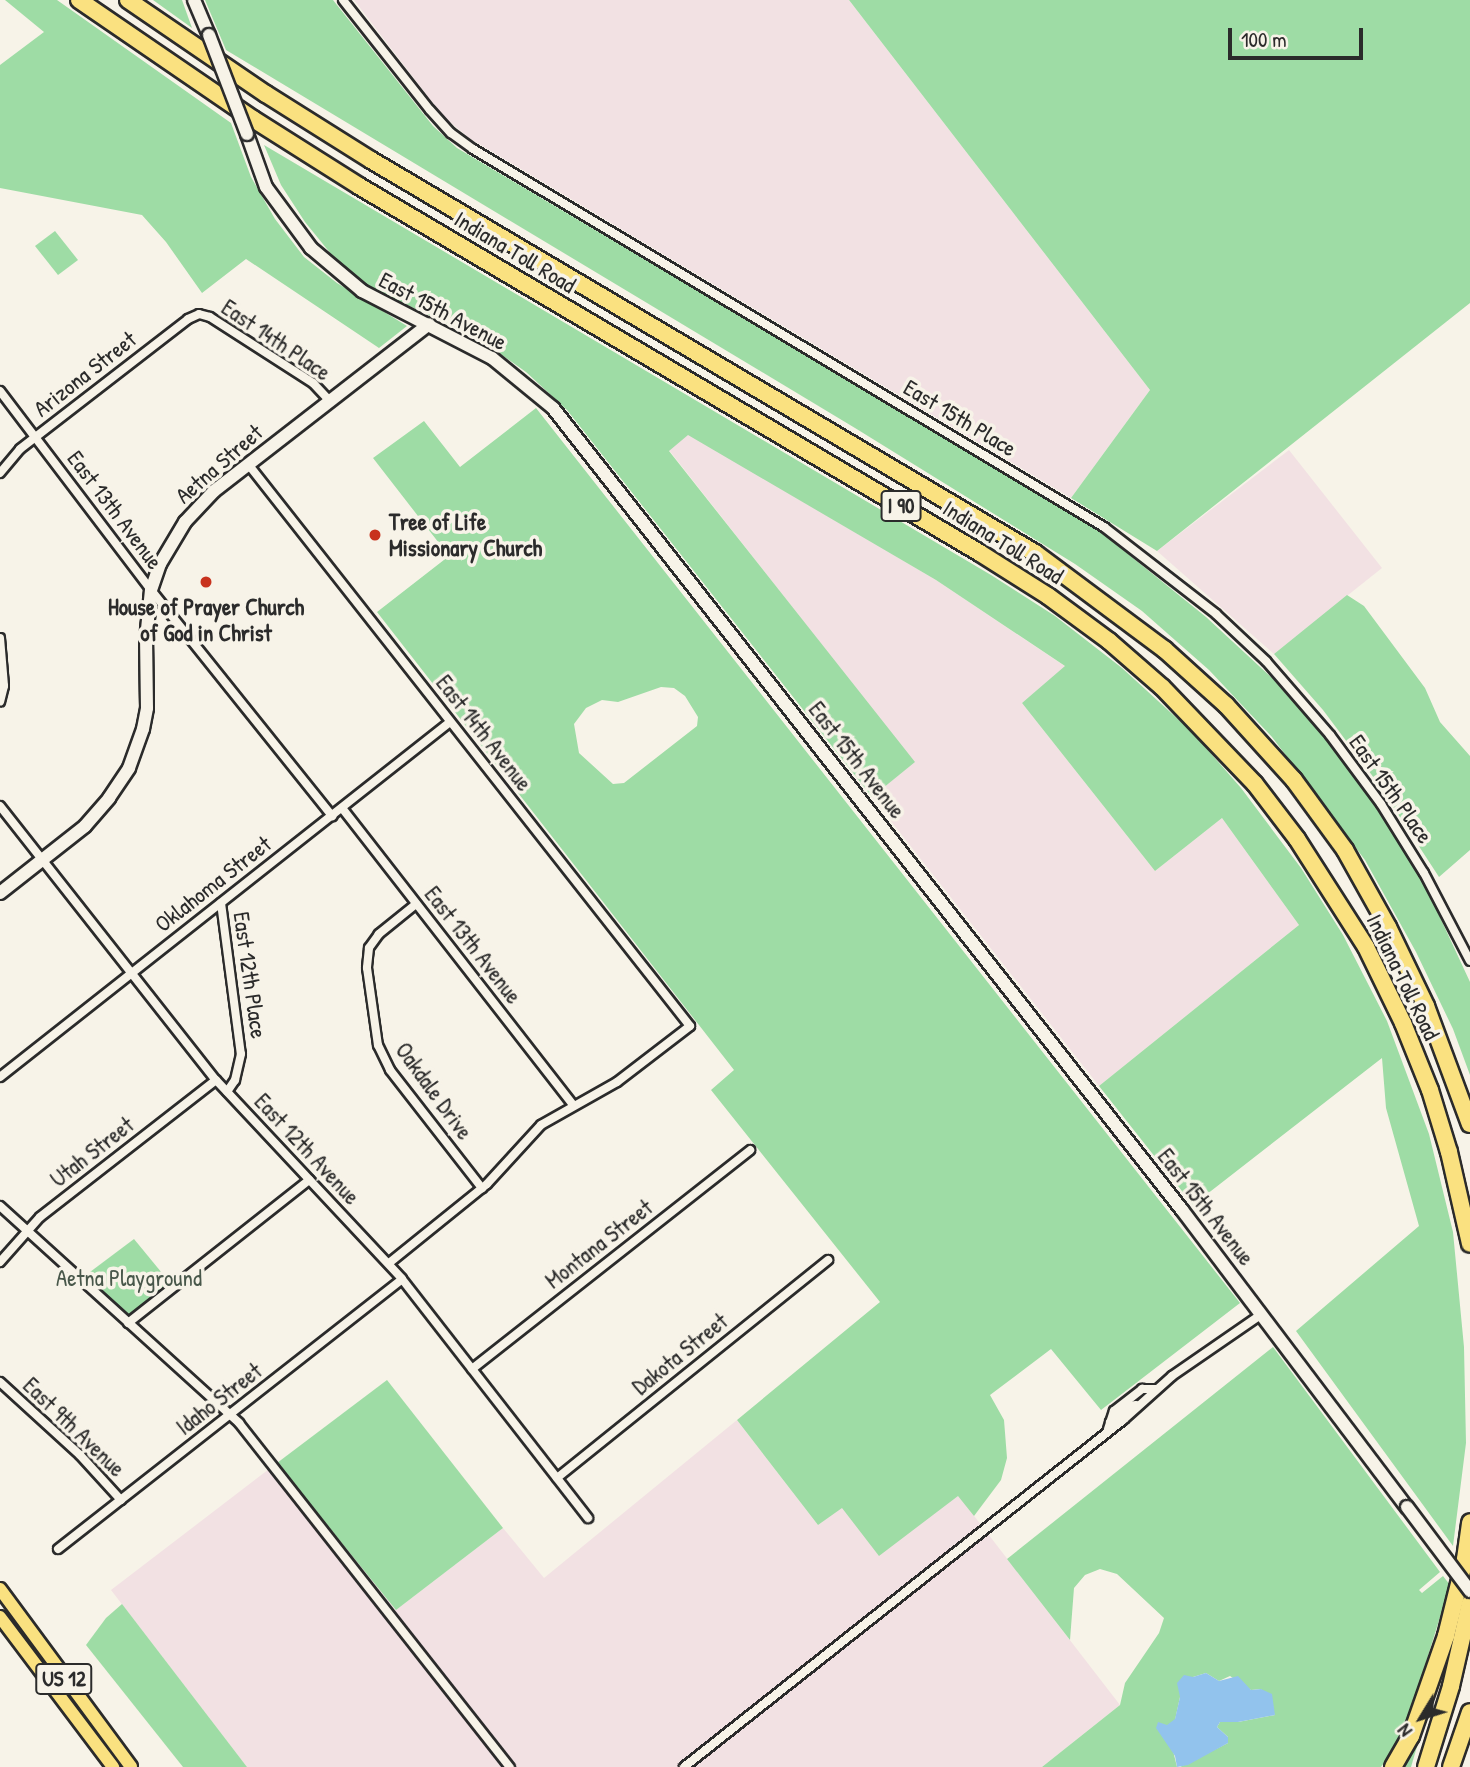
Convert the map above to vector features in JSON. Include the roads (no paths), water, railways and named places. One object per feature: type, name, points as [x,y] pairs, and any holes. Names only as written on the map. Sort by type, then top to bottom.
[{"type":"highway","name":"Indiana Toll Road","points":[[79,0],[242,111],[359,186],[980,553],[1099,634],[1162,687],[1255,783],[1311,858],[1366,947],[1403,1023],[1430,1090],[1449,1152],[1470,1244]]},
{"type":"highway","name":"Indiana Toll Road","points":[[128,0],[266,94],[371,160],[1035,553],[1164,649],[1226,705],[1286,771],[1345,850],[1426,1006],[1470,1124]]},
{"type":"highway","points":[[1393,1767],[1411,1736],[1446,1636],[1465,1559],[1470,1522]]},
{"type":"highway","points":[[1426,1767],[1451,1686],[1470,1603]]},
{"type":"highway","points":[[1451,1767],[1470,1712]]},
{"type":"main road","name":"US 12","points":[[0,1589],[131,1767]]},
{"type":"main road","name":"US 12","points":[[0,1618],[113,1767]]},
{"type":"street","name":"East 15th Avenue","points":[[194,0],[266,187],[311,248],[362,291],[492,358],[553,408],[1262,1314],[1470,1591]]},
{"type":"street","name":"East 15th Place","points":[[343,0],[430,110],[451,133],[473,149],[1104,527],[1216,614],[1266,661],[1330,736],[1374,794],[1424,873],[1470,961]]},
{"type":"street","name":"East 14th Place","points":[[199,314],[210,317],[313,383],[329,400]]},
{"type":"street","name":"Arizona Street","points":[[0,473],[10,458],[35,437],[188,319],[199,314]]},
{"type":"street","name":"Aetna Street","points":[[0,893],[98,812],[120,782],[138,748],[147,708],[146,639],[151,590],[160,564],[185,522],[206,498],[429,324]]},
{"type":"street","name":"East 13th Avenue","points":[[0,391],[151,590],[332,816]]},
{"type":"street","name":"East 14th Avenue","points":[[248,464],[690,1026],[627,1076],[573,1105]]},
{"type":"street","points":[[0,638],[4,686],[0,702]]},
{"type":"street","name":"Oklahoma Street","points":[[0,1077],[450,722]]},
{"type":"street","name":"East 12th Avenue","points":[[0,806],[216,1080],[402,1279],[587,1518]]},
{"type":"street","name":"East 13th Avenue","points":[[342,808],[573,1105]]},
{"type":"street","name":"East 12th Place","points":[[221,903],[241,1054],[235,1080],[227,1092]]},
{"type":"street","name":"Oakdale Drive","points":[[416,904],[379,933],[369,948],[367,968],[378,1045],[390,1070],[482,1188]]},
{"type":"street","name":"Utah Street","points":[[0,1262],[40,1217],[216,1080]]},
{"type":"street","points":[[388,1264],[482,1188],[541,1125],[573,1105]]},
{"type":"street","name":"Montana Street","points":[[472,1369],[750,1150]]},
{"type":"street","points":[[128,1323],[309,1180]]},
{"type":"street","points":[[0,1206],[230,1415],[510,1767]]},
{"type":"street","name":"Dakota Street","points":[[557,1478],[828,1260]]},
{"type":"street","name":"Idaho Street","points":[[58,1549],[402,1279]]},
{"type":"street","points":[[684,1767],[1109,1425],[1131,1413],[1136,1405],[1156,1389],[1262,1314]]},
{"type":"street","name":"East 9th Avenue","points":[[0,1382],[74,1448],[121,1500]]},
{"type":"street","points":[[1109,1425],[1112,1412],[1139,1391],[1156,1389]]},
{"type":"water","points":[[1206,1673],[1219,1681],[1238,1676],[1251,1690],[1261,1689],[1272,1694],[1275,1715],[1238,1722],[1220,1722],[1217,1727],[1228,1737],[1228,1743],[1188,1765],[1177,1767],[1175,1756],[1156,1728],[1158,1722],[1167,1725],[1175,1719],[1180,1697],[1177,1683],[1184,1675],[1193,1677]]},
{"type":"place","name":"Tree of Life Missionary Church","points":[[375,535]]},
{"type":"place","name":"House of Prayer Church of God in Christ","points":[[206,582]]},
{"type":"park label","name":"Aetna Playground","points":[[129,1278]]}]
